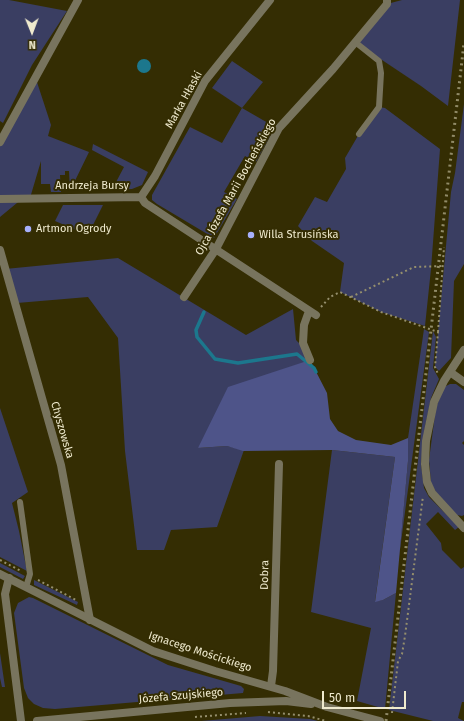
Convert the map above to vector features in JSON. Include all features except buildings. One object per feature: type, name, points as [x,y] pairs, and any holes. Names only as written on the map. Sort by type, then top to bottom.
[{"type":"street","points":[[0,142],[78,0]]},
{"type":"street","name":"Marka Hłaski","points":[[141,197],[155,176],[205,81],[270,0]]},
{"type":"street","name":"Ojca Józefa Marii Bocheńskiego","points":[[184,297],[216,249],[279,128],[355,42],[387,4],[387,0]]},
{"type":"street","name":"Andrzeja Bursy","points":[[0,199],[141,197],[150,205],[312,313]]},
{"type":"street","name":"Chyszowska","points":[[0,250],[61,465],[90,620]]},
{"type":"street","points":[[310,360],[303,343],[304,325],[312,313]]},
{"type":"street","points":[[464,350],[444,381],[434,402],[426,441],[426,471],[430,490],[464,528]]},
{"type":"street","points":[[450,372],[464,382]]},
{"type":"street","name":"Dobra","points":[[271,686],[279,464]]},
{"type":"street","name":"Ignacego Mościckiego","points":[[0,574],[153,651],[215,671],[271,686],[327,707],[380,721]]},
{"type":"street","points":[[9,578],[5,594],[21,721]]},
{"type":"street","name":"Józefa Szujskiego","points":[[37,721],[117,717],[268,701],[286,701],[327,707]]},
{"type":"lane","points":[[355,42],[379,61],[381,73],[379,107],[359,134]]},
{"type":"lane","points":[[20,502],[29,576],[26,587]]},
{"type":"path","points":[[444,247],[435,367],[436,373],[444,381]]},
{"type":"path","points":[[350,297],[414,267],[443,266]]},
{"type":"path","points":[[312,313],[330,297],[340,292],[381,312],[438,332]]},
{"type":"path","points":[[392,713],[398,661],[402,654],[405,636],[422,497],[430,490]]},
{"type":"path","points":[[0,560],[81,602]]},
{"type":"path","points":[[265,712],[308,716],[326,721]]},
{"type":"path","points":[[190,717],[250,713]]},
{"type":"shaded area","points":[[0,0],[9,0],[67,11],[32,65],[3,123],[0,121]]},
{"type":"shaded area","points":[[402,0],[460,0],[448,106],[355,42],[387,4]]},
{"type":"shaded area","points":[[144,59],[149,61],[151,66],[149,71],[144,73],[139,71],[137,66],[139,61]]},
{"type":"shaded area","points":[[232,61],[263,82],[242,108],[212,88]]},
{"type":"shaded area","points":[[35,76],[51,125],[48,136],[89,152],[70,191],[69,171],[65,171],[65,175],[60,175],[61,192],[51,192],[50,184],[41,184],[41,161],[30,198],[23,198],[0,217],[0,142]]},
{"type":"shaded area","points":[[464,104],[464,264],[454,281],[451,358],[439,371],[435,367],[451,192]]},
{"type":"shaded area","points":[[379,107],[385,108],[440,149],[425,326],[381,312],[340,292],[344,263],[312,241],[298,226],[315,197],[327,202],[346,169],[345,158],[359,134]]},
{"type":"shaded area","points":[[242,108],[275,127],[256,162],[245,156],[224,192],[237,199],[214,238],[157,204],[152,200],[152,195],[190,127],[222,143]]},
{"type":"shaded area","points":[[93,144],[148,172],[142,185],[132,189],[104,190],[105,186],[115,184],[124,167],[92,150]]},
{"type":"shaded area","points":[[63,205],[103,205],[88,235],[55,221]]},
{"type":"shaded area","points":[[118,258],[246,335],[293,309],[296,340],[301,345],[310,360],[198,448],[227,446],[244,450],[217,527],[171,530],[164,550],[137,550],[125,451],[118,338],[88,297],[17,303],[5,269]]},
{"type":"shaded area","points":[[424,329],[429,332],[399,557],[408,461],[408,438]]},
{"type":"shaded area","points":[[433,331],[436,337],[433,368],[439,379],[431,398],[425,427],[421,464],[424,488],[429,497],[459,527],[455,530],[438,512],[426,524],[441,543],[442,550],[461,569],[464,567],[464,702],[462,702],[458,718],[464,721],[433,721],[389,710]]},
{"type":"shaded area","points":[[310,360],[327,393],[330,419],[338,431],[356,440],[391,445],[408,438],[408,461],[396,593],[383,600],[375,602],[395,457],[332,450],[243,451],[227,446],[198,448],[228,387]]},
{"type":"shaded area","points":[[450,384],[456,384],[464,390],[464,441],[462,443],[464,445],[464,515],[462,516],[457,515],[438,496],[431,483],[429,460],[436,407],[444,387]]},
{"type":"shaded area","points":[[0,408],[28,492],[12,503],[27,571],[0,557]]},
{"type":"shaded area","points":[[332,450],[395,457],[375,601],[383,600],[396,593],[385,709],[357,701],[371,628],[311,612]]},
{"type":"shaded area","points":[[0,563],[25,576],[23,579],[0,567]]},
{"type":"shaded area","points":[[34,580],[78,602],[77,605],[34,585]]},
{"type":"shaded area","points":[[29,597],[168,665],[241,686],[244,689],[243,693],[55,709],[43,708],[34,704],[28,698],[24,688],[14,613],[18,603]]},
{"type":"shaded area","points":[[0,653],[5,687],[2,687],[0,678]]},
{"type":"shaded area","points":[[260,716],[310,719],[318,721],[201,721]]},
{"type":"waterway","points":[[204,312],[196,330],[197,337],[215,359],[238,363],[297,354],[314,368],[316,372]]},
{"type":"railway","points":[[386,721],[464,43]]},
{"type":"place","name":"Artmon Ogrody","points":[[28,229]]},
{"type":"place","name":"Willa Strusińska","points":[[251,235]]}]
